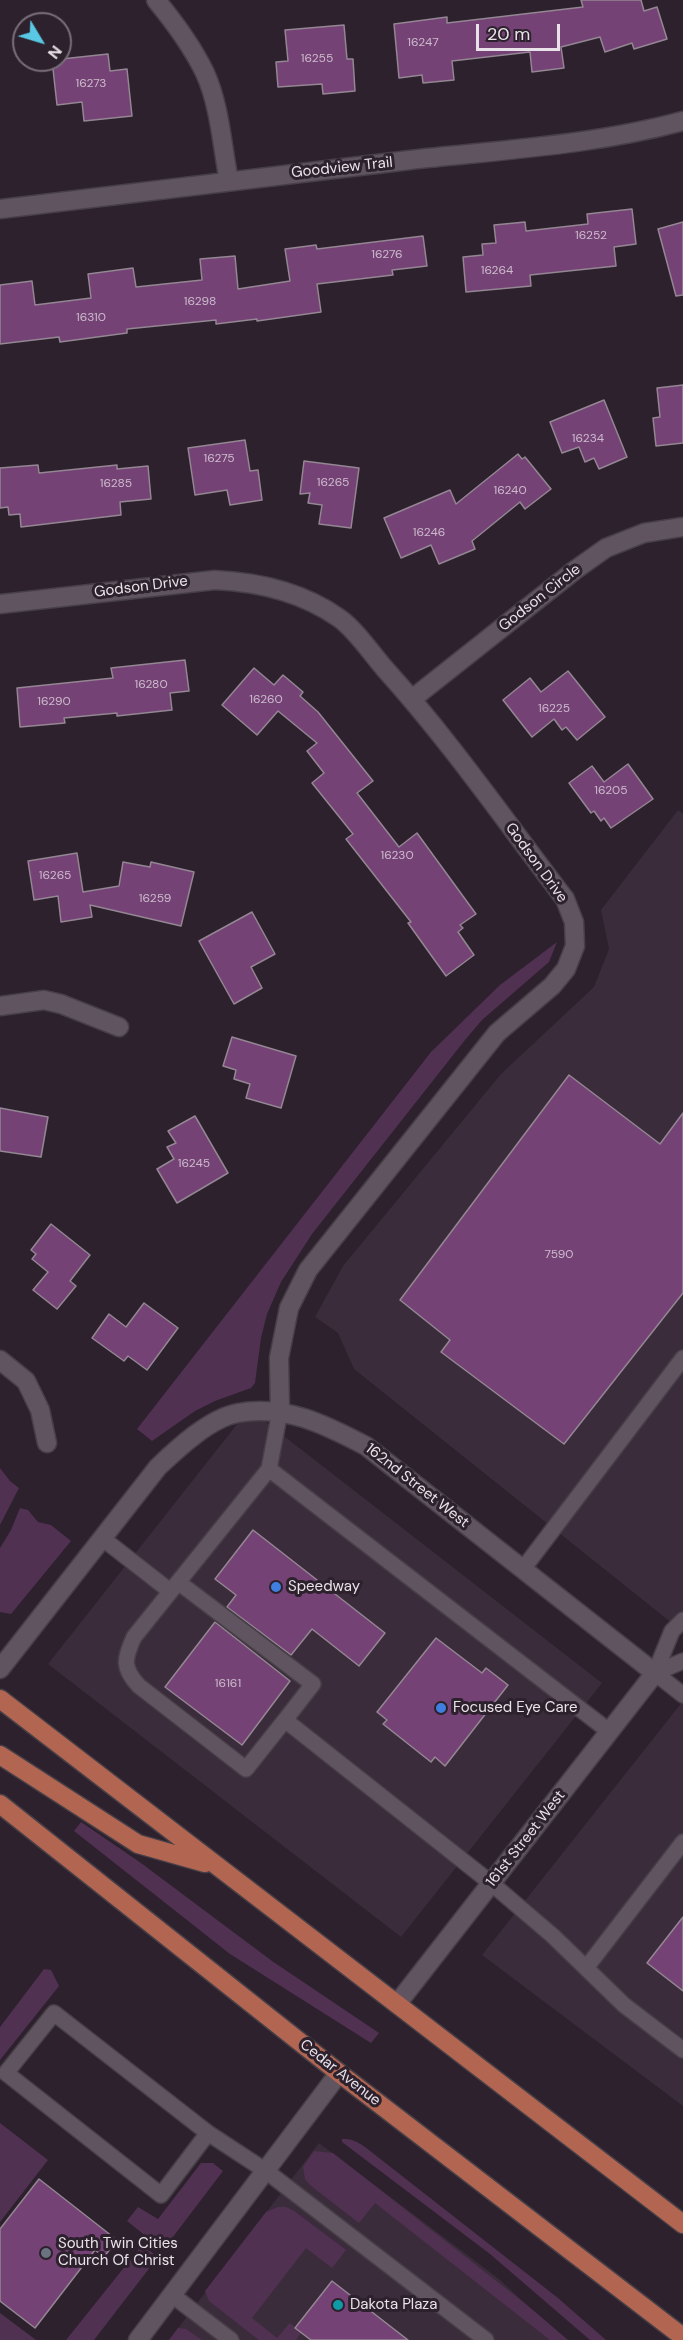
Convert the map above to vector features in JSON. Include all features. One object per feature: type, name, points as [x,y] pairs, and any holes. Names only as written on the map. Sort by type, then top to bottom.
[{"type":"main road","points":[[0,1699],[683,2224]]},
{"type":"main road","points":[[0,1755],[138,1844],[215,1866]]},
{"type":"main road","name":"Cedar Avenue","points":[[0,1804],[339,2073],[683,2337]]},
{"type":"street","points":[[156,0],[191,47],[206,75],[216,111],[229,181]]},
{"type":"street","name":"Goodview Trail","points":[[0,209],[584,141],[650,130],[683,120]]},
{"type":"street","name":"Godson Circle","points":[[412,699],[606,548],[645,532],[683,527]]},
{"type":"street","name":"Godson Drive","points":[[0,604],[197,581],[247,581],[268,585],[313,603],[341,619],[412,699],[565,899],[574,922],[575,946],[566,969],[552,986],[497,1033],[308,1270],[288,1308],[279,1359],[280,1411]]},
{"type":"street","points":[[0,1005],[44,1000],[61,1004],[119,1027]]},
{"type":"street","points":[[0,1360],[26,1381],[40,1410],[47,1443]]},
{"type":"street","name":"162nd Street West","points":[[0,1669],[158,1467],[184,1442],[211,1425],[237,1413],[280,1411],[324,1424],[366,1446],[655,1673]]},
{"type":"street","name":"161st Street West","points":[[397,2004],[655,1673]]},
{"type":"street","points":[[138,2340],[339,2073]]},
{"type":"lane","points":[[523,1569],[683,1358]]},
{"type":"lane","points":[[102,1538],[174,1587],[313,1684],[246,1769],[139,1686],[129,1675],[126,1665],[128,1651],[134,1637],[174,1587],[269,1469],[280,1411]]},
{"type":"lane","points":[[269,1469],[610,1732]]},
{"type":"lane","points":[[655,1673],[672,1631],[683,1620]]},
{"type":"lane","points":[[655,1673],[683,1661]]},
{"type":"lane","points":[[655,1673],[683,1695]]},
{"type":"lane","points":[[285,1720],[491,1883],[553,1936],[624,2005],[683,2050]]},
{"type":"lane","points":[[586,1968],[683,1842]]},
{"type":"lane","points":[[208,2133],[160,2195],[6,2073],[54,2013],[208,2133],[266,2171],[486,2340]]},
{"type":"lane","points":[[172,2295],[231,2340]]},
{"type":"shaded area","points":[[678,810],[683,814],[683,1632],[354,1369],[338,1333],[315,1317],[343,1266],[501,1074],[594,987],[609,949],[601,910]]},
{"type":"shaded area","points":[[557,942],[549,962],[482,1020],[465,1040],[312,1234],[281,1282],[267,1314],[255,1383],[251,1388],[195,1411],[152,1441],[137,1429],[431,1052],[500,985]]},
{"type":"shaded area","points":[[249,1409],[602,1683],[401,1937],[48,1664]]},
{"type":"shaded area","points":[[0,1468],[19,1488],[0,1525]]},
{"type":"shaded area","points":[[20,1508],[28,1510],[38,1522],[51,1525],[71,1541],[11,1614],[0,1612],[0,1548]]},
{"type":"shaded area","points":[[683,1701],[683,2106],[482,1955]]},
{"type":"shaded area","points":[[81,1822],[141,1863],[272,1961],[379,2033],[371,2043],[230,1954],[74,1831]]},
{"type":"shaded area","points":[[44,1969],[51,1970],[59,1986],[0,2060],[0,2027]]},
{"type":"shaded area","points":[[0,2123],[48,2160],[0,2222]]},
{"type":"shaded area","points":[[342,2139],[355,2141],[367,2148],[558,2298],[606,2340],[590,2340],[490,2254],[342,2142]]},
{"type":"shaded area","name":"Dakota Plaza","points":[[319,2143],[499,2279],[564,2340],[169,2340]]},
{"type":"shaded area","points":[[314,2151],[333,2153],[527,2305],[568,2340],[550,2340],[375,2203],[359,2223],[305,2179],[303,2167]]},
{"type":"shaded area","points":[[201,2163],[213,2163],[223,2171],[163,2250],[127,2221],[138,2207],[158,2219]]},
{"type":"shaded area","points":[[278,2207],[286,2207],[294,2211],[346,2250],[332,2268],[306,2248],[252,2318],[277,2338],[290,2323],[301,2333],[296,2340],[259,2340],[209,2301],[205,2291],[266,2212]]},
{"type":"shaded area","points":[[142,2245],[158,2257],[94,2340],[66,2340]]},
{"type":"shaded area","points":[[0,2313],[36,2340],[0,2340]]},
{"type":"shaded area","points":[[178,2328],[186,2329],[202,2340],[169,2340]]},
{"type":"building","points":[[581,0],[641,0],[644,11],[657,7],[667,39],[634,49],[632,43],[605,52],[600,37],[561,47],[564,68],[532,72],[530,52],[452,61],[454,80],[423,83],[422,75],[399,78],[394,24],[447,17],[447,23],[583,7]]},
{"type":"building","points":[[344,25],[347,59],[353,59],[355,91],[323,94],[322,84],[278,87],[276,62],[288,61],[285,30]]},
{"type":"building","points":[[108,54],[110,71],[127,69],[132,116],[84,121],[82,102],[57,105],[53,72],[72,72],[72,58]]},
{"type":"building","points":[[632,209],[636,244],[614,247],[616,266],[530,275],[531,286],[466,292],[463,257],[483,255],[482,244],[496,243],[494,225],[525,222],[526,231],[588,224],[587,214]]},
{"type":"building","points":[[683,222],[683,295],[676,296],[658,229]]},
{"type":"building","points":[[423,236],[427,266],[392,270],[393,275],[317,284],[321,312],[257,321],[257,319],[216,324],[216,320],[127,329],[127,333],[60,342],[59,337],[0,344],[0,285],[32,281],[35,305],[91,298],[88,274],[133,268],[136,287],[202,280],[200,259],[235,256],[238,289],[290,281],[285,249],[316,245],[317,249]]},
{"type":"building","points":[[683,385],[683,443],[656,446],[653,418],[660,417],[657,388]]},
{"type":"building","points":[[604,400],[627,457],[599,469],[594,458],[585,462],[579,447],[562,453],[550,422]]},
{"type":"building","points":[[245,440],[250,471],[258,470],[262,500],[230,505],[227,490],[195,495],[188,448]]},
{"type":"building","points":[[518,454],[522,459],[525,457],[551,489],[525,509],[520,502],[472,541],[475,549],[439,564],[431,545],[401,558],[384,518],[450,490],[456,504]]},
{"type":"building","points":[[304,461],[359,468],[351,528],[319,524],[322,505],[308,503],[310,493],[300,494]]},
{"type":"building","points":[[38,465],[39,473],[117,465],[117,469],[148,466],[151,499],[120,502],[121,515],[21,527],[20,514],[9,515],[8,507],[0,508],[0,468]]},
{"type":"building","points":[[185,660],[189,691],[170,693],[172,710],[117,716],[117,713],[64,718],[65,723],[20,727],[17,688],[113,678],[111,668]]},
{"type":"building","points":[[254,668],[274,685],[283,675],[303,692],[300,696],[318,712],[373,781],[357,793],[399,847],[417,833],[476,914],[460,925],[463,928],[458,932],[474,955],[446,976],[408,923],[411,922],[346,839],[353,834],[312,783],[324,773],[307,751],[317,743],[278,711],[257,735],[222,705]]},
{"type":"building","points":[[568,671],[605,717],[577,740],[566,727],[562,730],[554,719],[532,737],[503,700],[530,678],[541,692]]},
{"type":"building","points":[[628,764],[653,799],[611,828],[604,818],[601,821],[594,811],[591,813],[569,783],[592,766],[604,782]]},
{"type":"building","points":[[77,853],[83,892],[119,886],[123,862],[150,867],[151,862],[194,872],[181,926],[90,905],[92,917],[61,922],[58,896],[34,900],[28,861]]},
{"type":"building","points":[[252,912],[275,954],[251,967],[262,988],[234,1004],[199,941]]},
{"type":"building","points":[[232,1037],[296,1056],[281,1108],[246,1098],[250,1084],[234,1079],[236,1070],[223,1066]]},
{"type":"building","points":[[569,1075],[660,1144],[683,1113],[683,1293],[564,1444],[441,1352],[450,1340],[400,1300]]},
{"type":"building","points":[[0,1108],[48,1117],[41,1157],[0,1151]]},
{"type":"building","points":[[195,1116],[228,1173],[177,1203],[157,1169],[174,1159],[167,1147],[176,1143],[168,1131]]},
{"type":"building","points":[[51,1224],[90,1255],[70,1281],[76,1286],[57,1309],[33,1290],[48,1272],[32,1259],[36,1254],[31,1250]]},
{"type":"building","points":[[144,1303],[178,1328],[147,1370],[128,1356],[124,1361],[92,1338],[109,1314],[126,1327]]},
{"type":"building","name":"Speedway","points":[[253,1530],[385,1633],[359,1666],[312,1629],[291,1655],[227,1607],[236,1595],[215,1579]]},
{"type":"building","points":[[215,1622],[290,1681],[242,1745],[165,1687]]},
{"type":"building","points":[[436,1638],[482,1673],[486,1668],[508,1685],[445,1766],[435,1757],[431,1762],[383,1724],[387,1720],[377,1712]]},
{"type":"building","points":[[683,1917],[683,1991],[647,1963]]},
{"type":"building","name":"South Twin Cities Church Of Christ","points":[[39,2179],[117,2240],[104,2257],[95,2250],[35,2328],[0,2301],[0,2229]]},
{"type":"building","name":"Dakota Plaza","points":[[332,2281],[408,2340],[311,2340],[295,2328]]},
{"type":"place","name":"Speedway","points":[[276,1587]]},
{"type":"place","name":"Focused Eye Care","points":[[441,1708]]},
{"type":"place","name":"South Twin Cities Church Of Christ","points":[[46,2253]]},
{"type":"place","name":"Dakota Plaza","points":[[338,2305]]}]
